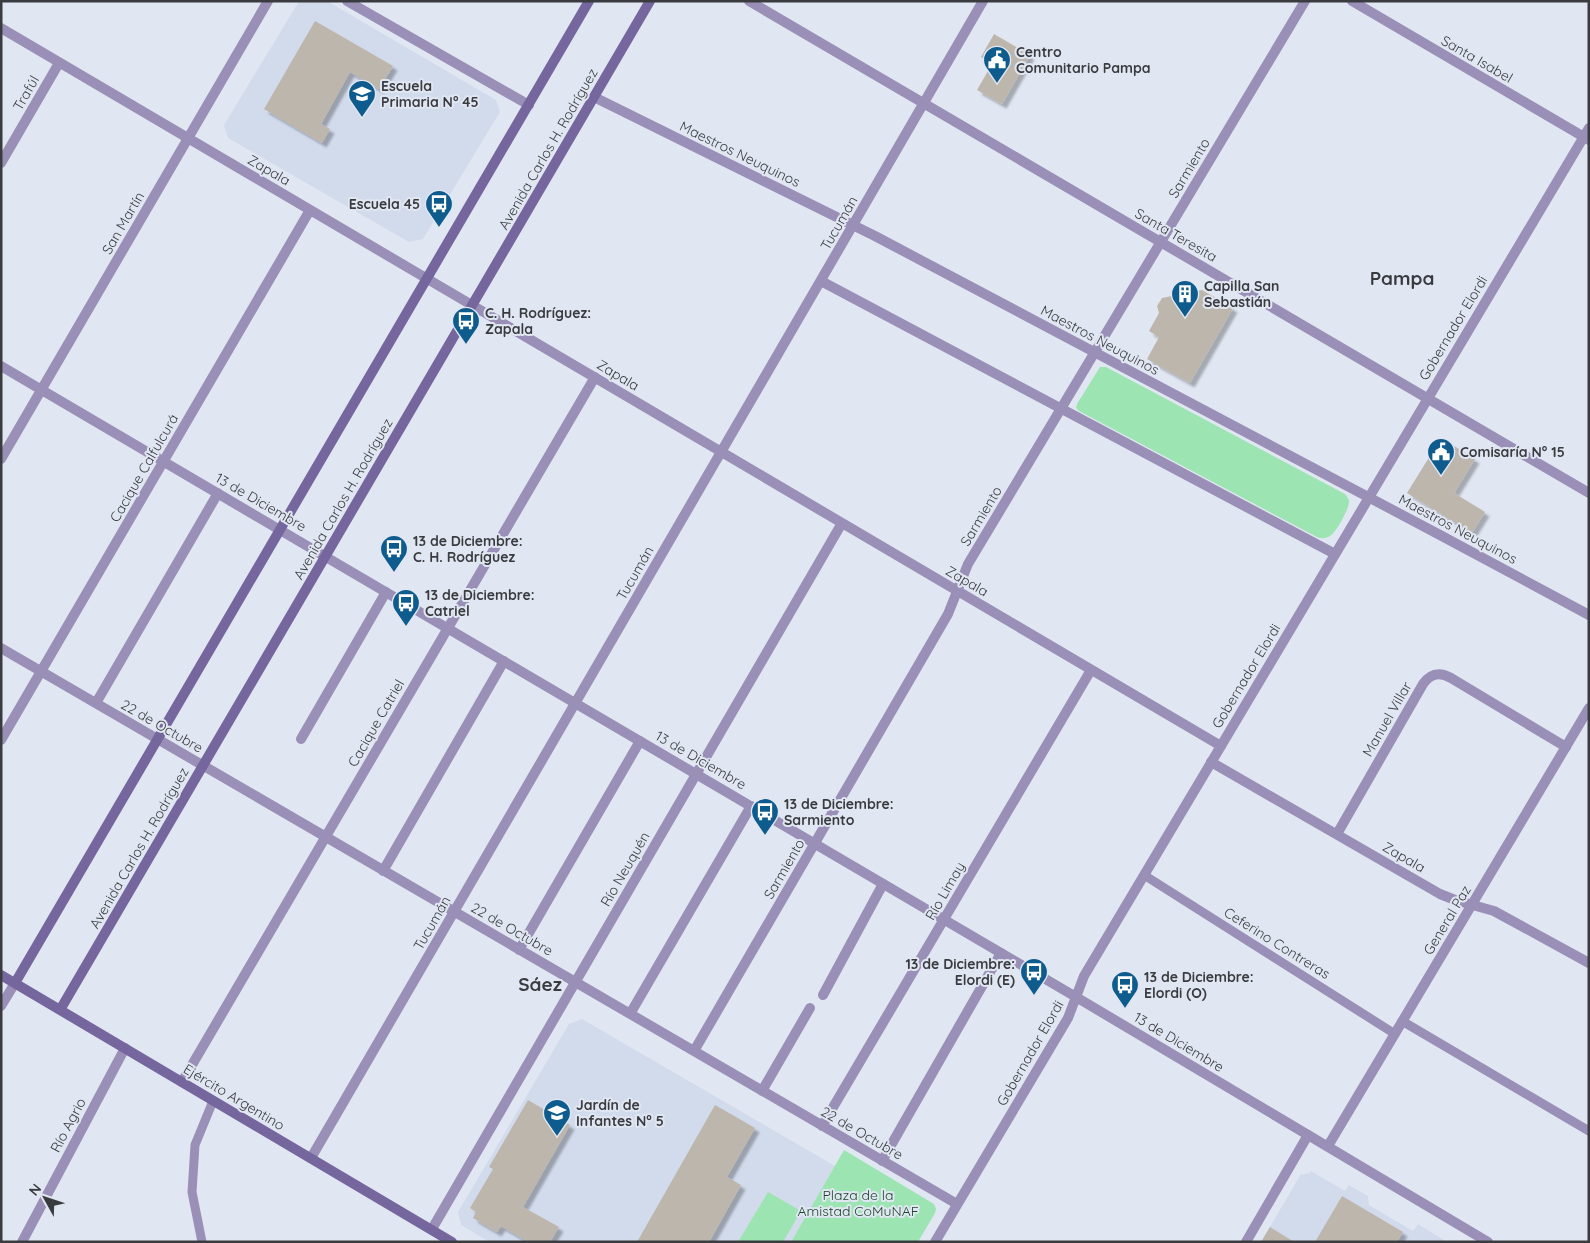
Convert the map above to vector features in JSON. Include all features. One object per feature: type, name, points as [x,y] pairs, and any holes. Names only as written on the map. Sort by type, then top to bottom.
[{"type":"main road","points":[[15,983],[589,1]]},
{"type":"main road","name":"Avenida Carlos H. Rodríguez","points":[[60,1010],[650,1]]},
{"type":"main road","name":"Ejército Argentino","points":[[1,975],[452,1242]]},
{"type":"street","name":"San Martín","points":[[1,459],[268,1]]},
{"type":"street","points":[[347,1],[529,105]]},
{"type":"street","name":"Santa Teresita","points":[[749,1],[1589,492]]},
{"type":"street","name":"Tucumán","points":[[311,1158],[983,1]]},
{"type":"street","name":"Sarmiento","points":[[694,1051],[948,614],[968,564],[1305,1]]},
{"type":"street","name":"Santa Isabel","points":[[1352,1],[1587,135]]},
{"type":"street","name":"Zapala","points":[[1,28],[1221,746]]},
{"type":"street","name":"Trafúl","points":[[1,163],[60,62]]},
{"type":"street","name":"Maestros Neuquinos","points":[[594,97],[853,226],[1095,352],[1589,615]]},
{"type":"street","name":"Gobernador Elordi","points":[[935,1242],[1068,1018],[1082,980],[1428,398],[1587,135]]},
{"type":"street","name":"Cacique Calfulcurá","points":[[1,740],[310,210]]},
{"type":"street","points":[[821,281],[1335,554]]},
{"type":"street","name":"13 de Diciembre","points":[[1,366],[944,919],[1488,1242]]},
{"type":"street","name":"Cacique Catriel","points":[[182,1082],[594,378]]},
{"type":"street","points":[[96,703],[218,493]]},
{"type":"street","name":"Río Neuquén","points":[[432,1229],[842,523]]},
{"type":"street","points":[[301,739],[386,592]]},
{"type":"street","name":"22 de Octubre","points":[[1,648],[957,1204]]},
{"type":"street","points":[[384,871],[504,661]]},
{"type":"street","name":"Río Limay","points":[[822,1126],[1091,670]]},
{"type":"street","name":"Manuel Villar","points":[[1337,834],[1423,684],[1434,674],[1451,678],[1566,747]]},
{"type":"street","name":"General Paz","points":[[1328,1146],[1589,708]]},
{"type":"street","points":[[519,950],[640,741]]},
{"type":"street","name":"Zapala","points":[[1211,762],[1445,896],[1494,911],[1589,963]]},
{"type":"street","points":[[630,1014],[751,806]]},
{"type":"street","points":[[823,995],[883,884]]},
{"type":"street","points":[[882,1161],[1001,953]]},
{"type":"street","points":[[1,1006],[15,983]]},
{"type":"street","points":[[762,1090],[810,1008]]},
{"type":"street","name":"Río Agrio","points":[[22,1242],[125,1048]]},
{"type":"street","points":[[1246,1242],[1308,1134]]},
{"type":"lane","name":"Ceferino Contreras","points":[[1144,876],[1394,1034]]},
{"type":"lane","points":[[1402,1021],[1589,1131]]},
{"type":"lane","points":[[202,1242],[192,1192],[195,1145],[214,1100]]},
{"type":"shaded area","name":"Escuela Primaria N° 45","points":[[299,1],[327,1],[496,100],[500,112],[423,239],[409,242],[228,138],[224,125]]},
{"type":"shaded area","points":[[582,1019],[835,1166],[791,1242],[489,1242],[461,1225],[458,1212],[569,1024]]},
{"type":"shaded area","points":[[1311,1171],[1345,1191],[1349,1185],[1368,1196],[1369,1205],[1413,1231],[1418,1224],[1444,1240],[1442,1242],[1261,1242],[1301,1174],[1309,1174]]},
{"type":"green space","points":[[1100,367],[1106,367],[1345,494],[1349,504],[1336,530],[1326,538],[1317,537],[1079,411],[1076,408],[1077,404]]},
{"type":"green space","name":"Plaza de la Amistad CoMuNAF","points":[[844,1150],[934,1204],[935,1213],[918,1242],[791,1242]]},
{"type":"green space","points":[[768,1192],[801,1211],[783,1242],[738,1242]]},
{"type":"building","points":[[315,21],[393,66],[379,89],[350,72],[321,124],[330,129],[322,143],[264,109]]},
{"type":"building","points":[[994,34],[1030,55],[1002,104],[977,90],[992,64],[981,57]]},
{"type":"building","points":[[1202,290],[1233,308],[1190,383],[1147,359],[1159,337],[1149,331],[1159,313],[1157,306],[1162,298]]},
{"type":"building","name":"Comisaría N° 15","points":[[1441,438],[1475,459],[1454,493],[1485,512],[1472,533],[1407,493]]},
{"type":"building","points":[[528,1100],[570,1125],[523,1207],[559,1227],[550,1242],[529,1242],[501,1226],[497,1232],[473,1218],[476,1212],[470,1208],[493,1169],[489,1167]]},
{"type":"building","points":[[715,1105],[755,1128],[727,1177],[741,1185],[709,1242],[637,1242]]},
{"type":"building","points":[[1342,1196],[1403,1232],[1397,1242],[1315,1242]]},
{"type":"building","points":[[1270,1227],[1294,1242],[1261,1242]]},
{"type":"place","name":"Centro Comunitario Pampa","points":[[997,84]]},
{"type":"place","name":"Escuela Primaria N° 45","points":[[362,118]]},
{"type":"place","name":"Escuela 45","points":[[439,228]]},
{"type":"place","name":"Capilla San Sebastián","points":[[1185,318]]},
{"type":"place","name":"C. H. Rodríguez: Zapala","points":[[466,345]]},
{"type":"place","name":"Comisaría N° 15","points":[[1441,476]]},
{"type":"place","name":"13 de Diciembre: C. H. Rodríguez","points":[[394,573]]},
{"type":"place","name":"13 de Diciembre: Catriel","points":[[406,627]]},
{"type":"place","name":"13 de Diciembre: Sarmiento","points":[[765,836]]},
{"type":"place","name":"13 de Diciembre: Elordi (E)","points":[[1034,996]]},
{"type":"place","name":"13 de Diciembre: Elordi (O)","points":[[1125,1009]]},
{"type":"place","name":"Jardín de Infantes N° 5","points":[[557,1137]]},
{"type":"district","name":"Pampa","points":[[1402,278]]},
{"type":"district","name":"Sáez","points":[[540,984]]}]
